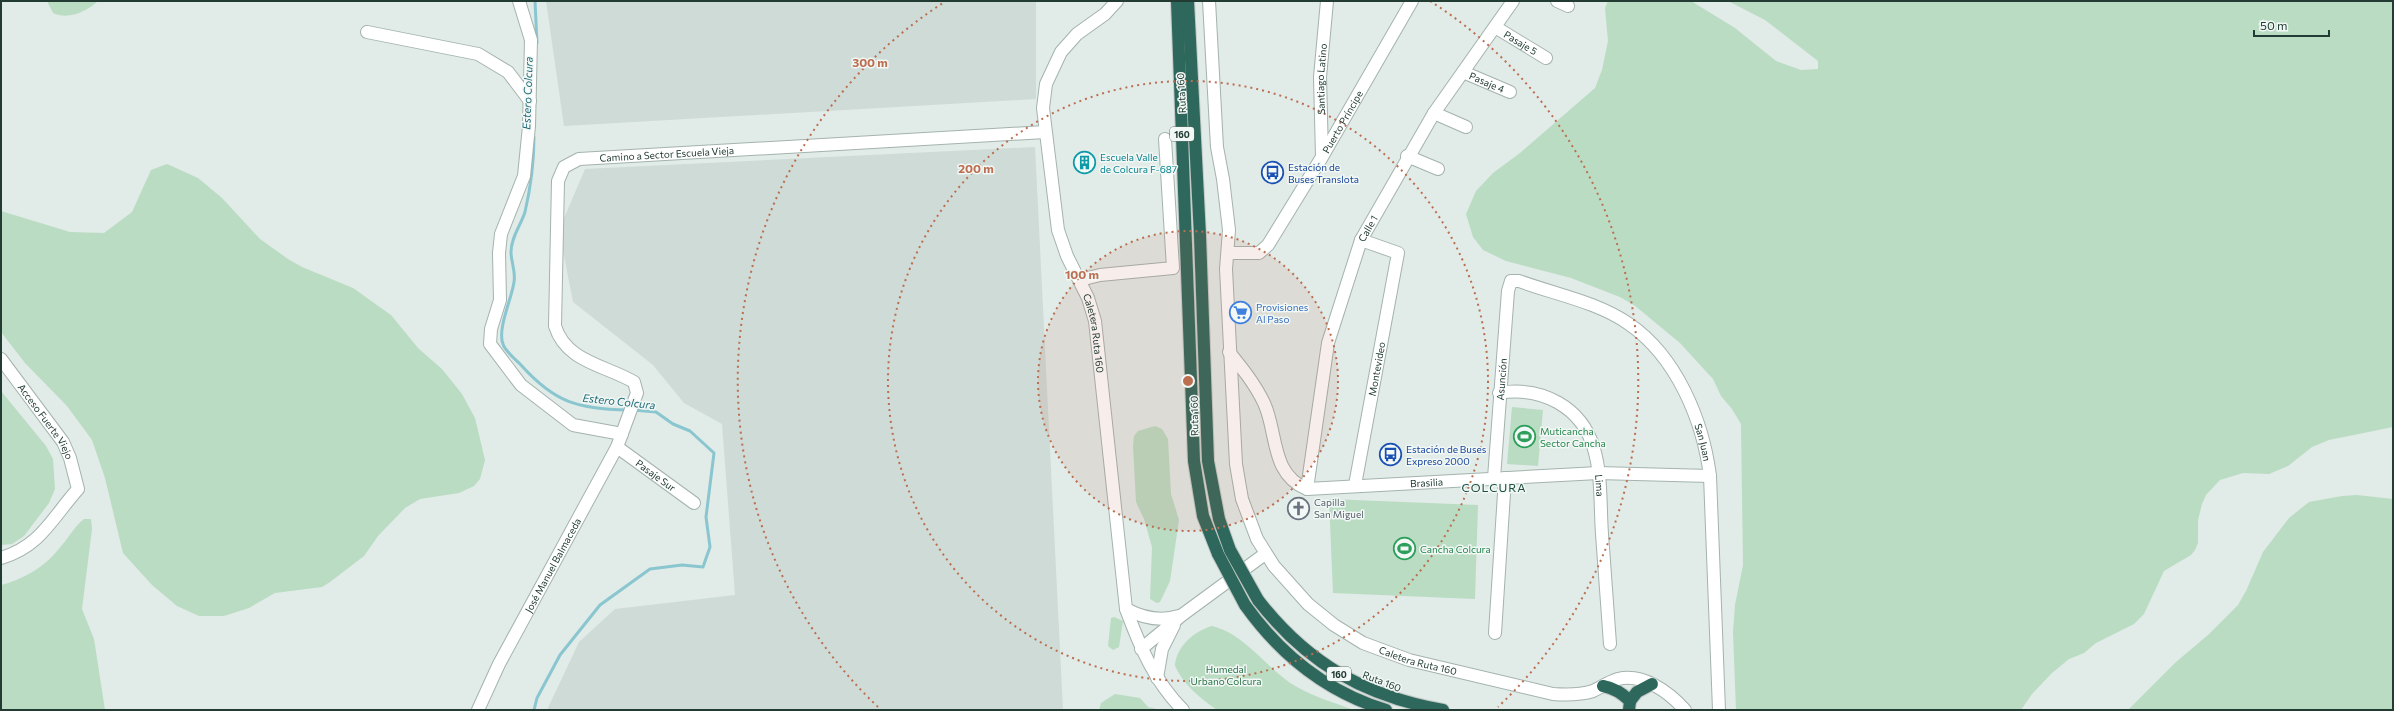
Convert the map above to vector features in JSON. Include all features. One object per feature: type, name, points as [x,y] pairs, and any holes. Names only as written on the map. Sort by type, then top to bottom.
[{"type":"highway","name":"Ruta 160","points":[[1177,1],[1195,468],[1203,516],[1218,554],[1244,605],[1273,640],[1312,673],[1344,693],[1386,710]]},
{"type":"highway","name":"Ruta 160","points":[[1188,1],[1200,236],[1208,461],[1214,502],[1223,536],[1258,600],[1296,642],[1342,676],[1390,698],[1443,710]]},
{"type":"highway","points":[[1603,686],[1616,690],[1630,706],[1637,692],[1652,684]]},
{"type":"street","points":[[519,1],[531,40],[530,101],[524,176],[501,234],[499,253],[500,300],[491,329],[490,344],[521,385],[573,425],[622,434]]},
{"type":"street","name":"Caletera Ruta 160","points":[[1118,1],[1105,14],[1076,34],[1055,62],[1044,96],[1045,132],[1058,230],[1067,256],[1080,280],[1091,307],[1097,335],[1126,609],[1141,649],[1157,678],[1184,710]]},
{"type":"street","name":"Caletera Ruta 160","points":[[1209,1],[1216,147],[1227,203],[1229,253],[1226,270],[1234,447],[1238,482],[1248,519],[1265,554],[1297,592],[1321,615],[1348,635],[1378,650],[1409,660],[1553,694],[1579,694],[1625,678],[1639,679],[1652,684]]},
{"type":"street","name":"Santiago Latino","points":[[1322,157],[1320,77],[1327,1]]},
{"type":"street","name":"Puerto Príncipe","points":[[1229,253],[1259,253],[1268,244],[1322,157],[1412,1]]},
{"type":"street","name":"Calle 1","points":[[1306,489],[1328,343],[1361,240],[1408,156],[1434,114],[1512,1]]},
{"type":"street","name":"Pasaje 5","points":[[1495,27],[1546,58]]},
{"type":"street","points":[[366,32],[478,54],[508,72],[530,101]]},
{"type":"street","name":"Pasaje 4","points":[[1463,72],[1510,92]]},
{"type":"street","points":[[1434,114],[1466,127]]},
{"type":"street","name":"Camino a Sector Escuela Vieja","points":[[636,393],[634,382],[620,374],[582,359],[569,350],[560,339],[555,326],[558,181],[561,171],[568,163],[579,159],[1045,132]]},
{"type":"street","points":[[1080,280],[1100,275],[1173,268],[1166,139]]},
{"type":"street","points":[[1408,156],[1438,169]]},
{"type":"street","name":"Montevideo","points":[[1355,485],[1398,253],[1361,240]]},
{"type":"street","name":"San Juan","points":[[1512,282],[1518,281],[1598,309],[1629,324],[1643,336],[1667,364],[1687,396],[1703,436],[1710,476],[1719,710]]},
{"type":"street","name":"Asunción","points":[[1494,633],[1500,478],[1499,393],[1508,291],[1512,282]]},
{"type":"street","points":[[1229,352],[1250,378],[1264,402],[1282,469],[1294,483],[1306,489]]},
{"type":"street","name":"Acceso Fuerte Viejo","points":[[1,359],[63,442],[70,458],[78,489],[60,509],[49,528],[16,553],[1,558]]},
{"type":"street","name":"Lima","points":[[1499,393],[1533,392],[1554,400],[1572,412],[1591,440],[1598,473],[1610,644]]},
{"type":"street","name":"José Manuel Balmaceda","points":[[478,710],[499,664],[617,447],[636,393]]},
{"type":"street","name":"Pasaje Sur","points":[[617,447],[694,503]]},
{"type":"street","name":"Brasilia","points":[[1306,489],[1355,485],[1598,473],[1710,476]]},
{"type":"street","points":[[1141,649],[1182,615],[1265,554]]},
{"type":"street","points":[[1126,609],[1140,616],[1156,619],[1182,615]]},
{"type":"street","points":[[1157,678],[1162,649],[1170,631],[1182,615]]},
{"type":"street","points":[[1652,684],[1685,710]]},
{"type":"shaded area","points":[[546,1],[1036,1],[1036,99],[564,126]]},
{"type":"shaded area","points":[[1035,147],[1063,710],[547,710],[579,642],[615,609],[735,595],[722,424],[684,403],[653,365],[573,302],[559,230],[585,169]]},
{"type":"green space","points":[[47,1],[98,1],[77,14],[65,16],[53,13]]},
{"type":"green space","points":[[1608,1],[1691,1],[1735,28],[1776,61],[1801,70],[1818,69],[1818,61],[1765,20],[1728,1],[2393,1],[2393,427],[2329,440],[2312,447],[2288,466],[2269,474],[2243,473],[2220,480],[2206,495],[2202,504],[2198,520],[2198,543],[2195,550],[2191,555],[2164,571],[2144,614],[2134,624],[2096,643],[2084,653],[2069,659],[2052,673],[2032,694],[2021,710],[1736,710],[1733,632],[1735,605],[1743,565],[1741,424],[1732,409],[1721,396],[1713,379],[1680,343],[1634,305],[1620,297],[1571,278],[1506,261],[1483,250],[1473,237],[1466,214],[1476,191],[1493,173],[1520,153],[1595,88],[1602,70],[1608,41],[1605,8]]},
{"type":"green space","points":[[167,164],[198,178],[222,198],[260,239],[288,259],[302,267],[353,288],[391,315],[418,348],[442,369],[462,394],[475,418],[485,460],[480,479],[474,486],[459,493],[420,499],[405,508],[378,536],[364,556],[322,587],[275,593],[249,608],[224,616],[199,616],[177,606],[152,585],[123,553],[105,478],[92,440],[67,406],[25,363],[1,332],[1,211],[70,232],[104,233],[132,212],[151,170]]},
{"type":"green space","points":[[1,391],[46,446],[53,459],[55,489],[49,503],[24,536],[12,544],[1,545]]},
{"type":"green space","name":"Muticancha Sector Cancha","points":[[1512,407],[1543,410],[1538,466],[1507,464]]},
{"type":"green space","points":[[1155,426],[1162,429],[1168,439],[1171,494],[1179,520],[1170,581],[1160,602],[1157,603],[1150,599],[1152,547],[1144,519],[1136,502],[1133,446],[1134,436],[1138,431]]},
{"type":"green space","points":[[2357,495],[2393,499],[2393,710],[2128,710],[2176,662],[2208,635],[2238,605],[2246,591],[2263,552],[2289,518],[2309,502]]},
{"type":"green space","name":"Cancha Colcura","points":[[1329,499],[1478,505],[1475,599],[1333,593]]},
{"type":"green space","points":[[84,519],[91,519],[92,529],[82,609],[94,639],[105,710],[1,710],[1,585],[28,575],[43,565]]},
{"type":"green space","points":[[1114,617],[1123,621],[1119,647],[1113,650],[1108,646],[1111,618]]},
{"type":"green space","name":"Humedal Urbano Colcura","points":[[1212,626],[1224,630],[1246,644],[1286,680],[1297,687],[1317,697],[1354,710],[1217,710],[1193,691],[1178,673],[1175,666],[1176,659],[1182,646],[1205,628]]},
{"type":"green space","points":[[1115,694],[1140,698],[1148,707],[1161,710],[1099,710],[1101,703]]},
{"type":"waterway","name":"Estero Colcura","points":[[535,1],[537,43]]},
{"type":"waterway","name":"Estero Colcura","points":[[534,137],[533,165],[525,212],[514,236],[511,247],[514,278],[513,289],[503,322],[502,338],[504,347],[533,378],[557,396],[568,401],[595,408],[628,410]]},
{"type":"waterway","name":"Estero Colcura","points":[[534,710],[537,698],[560,655],[600,605],[650,569],[682,565],[703,567],[710,547],[706,517],[714,453],[690,431],[673,424],[656,412],[633,410]]},
{"type":"place","name":"Escuela Valle de Colcura F-687","points":[[1084,163]]},
{"type":"place","name":"Estación de Buses Translota","points":[[1272,173]]},
{"type":"place","name":"Provisiones Al Paso","points":[[1241,313]]},
{"type":"place","name":"Muticancha Sector Cancha","points":[[1525,437]]},
{"type":"place","name":"Estación de Buses Expreso 2000","points":[[1391,455]]},
{"type":"place","name":"Capilla San Miguel","points":[[1298,508]]},
{"type":"place","name":"Cancha Colcura","points":[[1404,549]]},
{"type":"district","name":"COLCURA","points":[[1494,487]]}]
